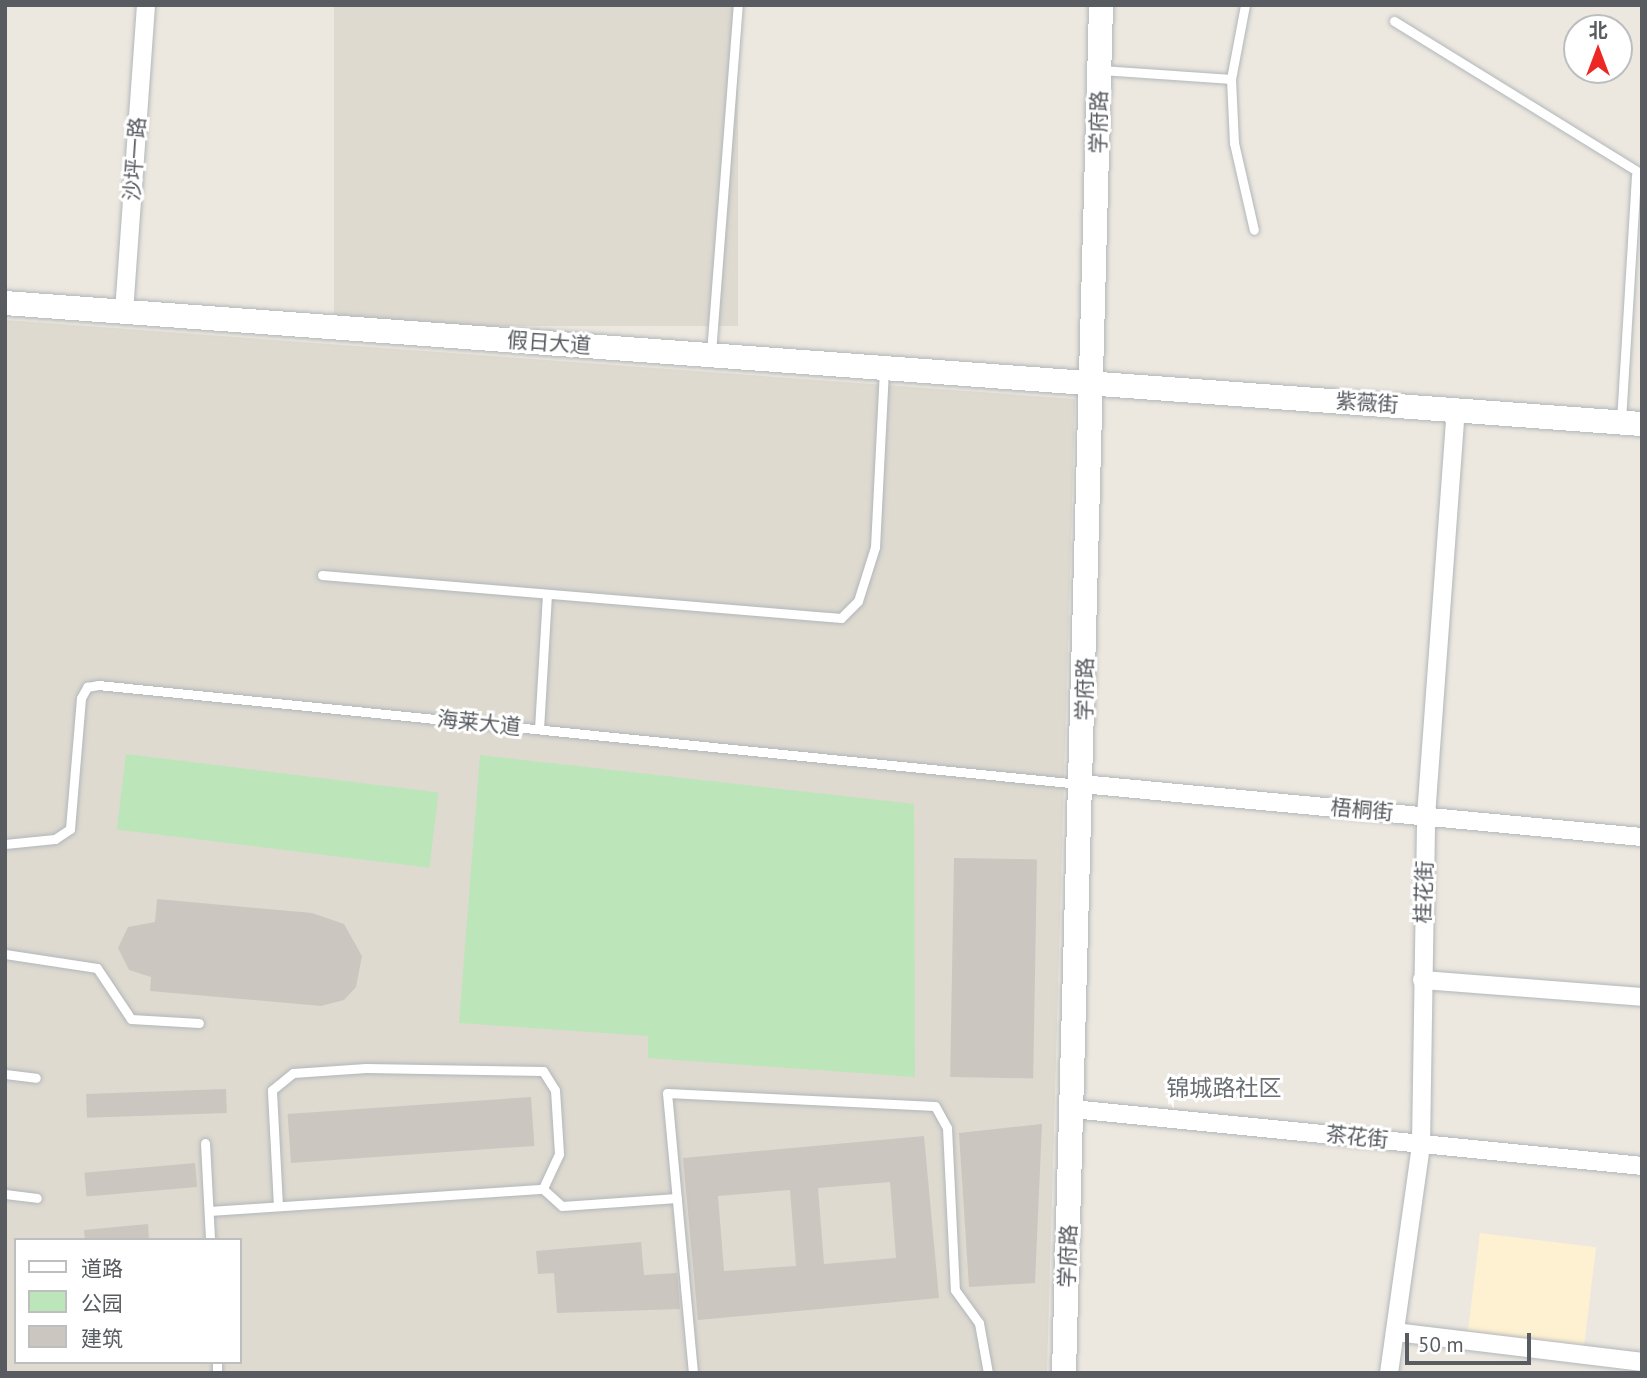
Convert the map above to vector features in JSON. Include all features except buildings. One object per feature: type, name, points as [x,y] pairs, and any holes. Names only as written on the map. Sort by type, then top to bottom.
[{"type":"street","name":"沙坪一路","points":[[124,312],[146,5]]},
{"type":"street","name":"学府路","points":[[1064,1373],[1101,5]]},
{"type":"street","name":"假日大道","points":[[5,303],[1092,384]]},
{"type":"street","name":"紫薇街","points":[[1092,384],[1631,423]]},
{"type":"street","name":"桂花街","points":[[1389,1373],[1421,1144],[1426,816],[1456,410]]},
{"type":"street","name":"梧桐街","points":[[1082,784],[1642,837]]},
{"type":"street","points":[[1422,980],[1642,997]]},
{"type":"street","name":"茶花街","points":[[1072,1109],[1642,1166]]},
{"type":"street","points":[[1395,1332],[1642,1362]]},
{"type":"lane","points":[[710,355],[738,5]]},
{"type":"lane","points":[[1245,5],[1231,79],[1234,143],[1254,230]]},
{"type":"lane","points":[[1394,21],[1639,174],[1631,423]]},
{"type":"lane","points":[[1100,70],[1231,79]]},
{"type":"lane","points":[[322,575],[547,596],[841,618],[858,601],[875,547],[884,368]]},
{"type":"lane","points":[[539,729],[547,596]]},
{"type":"lane","name":"海莱大道","points":[[5,844],[55,839],[70,829],[81,698],[98,685],[1082,784]]},
{"type":"lane","points":[[5,954],[97,968],[131,1019],[199,1023]]},
{"type":"lane","points":[[278,1206],[272,1090],[292,1073],[366,1068],[543,1071],[555,1090],[559,1154],[543,1189]]},
{"type":"lane","points":[[5,1074],[36,1078]]},
{"type":"lane","points":[[693,1373],[667,1093],[935,1106],[947,1128],[955,1290],[979,1323],[988,1373]]},
{"type":"lane","points":[[205,1143],[210,1238]]},
{"type":"lane","points":[[209,1211],[543,1189],[562,1206],[677,1198]]},
{"type":"lane","points":[[5,1194],[37,1198]]},
{"type":"shaded area","points":[[334,5],[738,5],[738,326],[334,326]]},
{"type":"shaded area","points":[[5,320],[1075,399],[1047,1373],[5,1373]]},
{"type":"shaded area","points":[[1480,1233],[1596,1247],[1583,1354],[1467,1340]]},
{"type":"green space","points":[[126,754],[439,792],[429,868],[117,829]]},
{"type":"green space","points":[[480,755],[914,804],[915,1077],[648,1058],[648,1036],[459,1023]]},
{"type":"district","name":"锦城路社区","points":[[1224,1088]]}]
